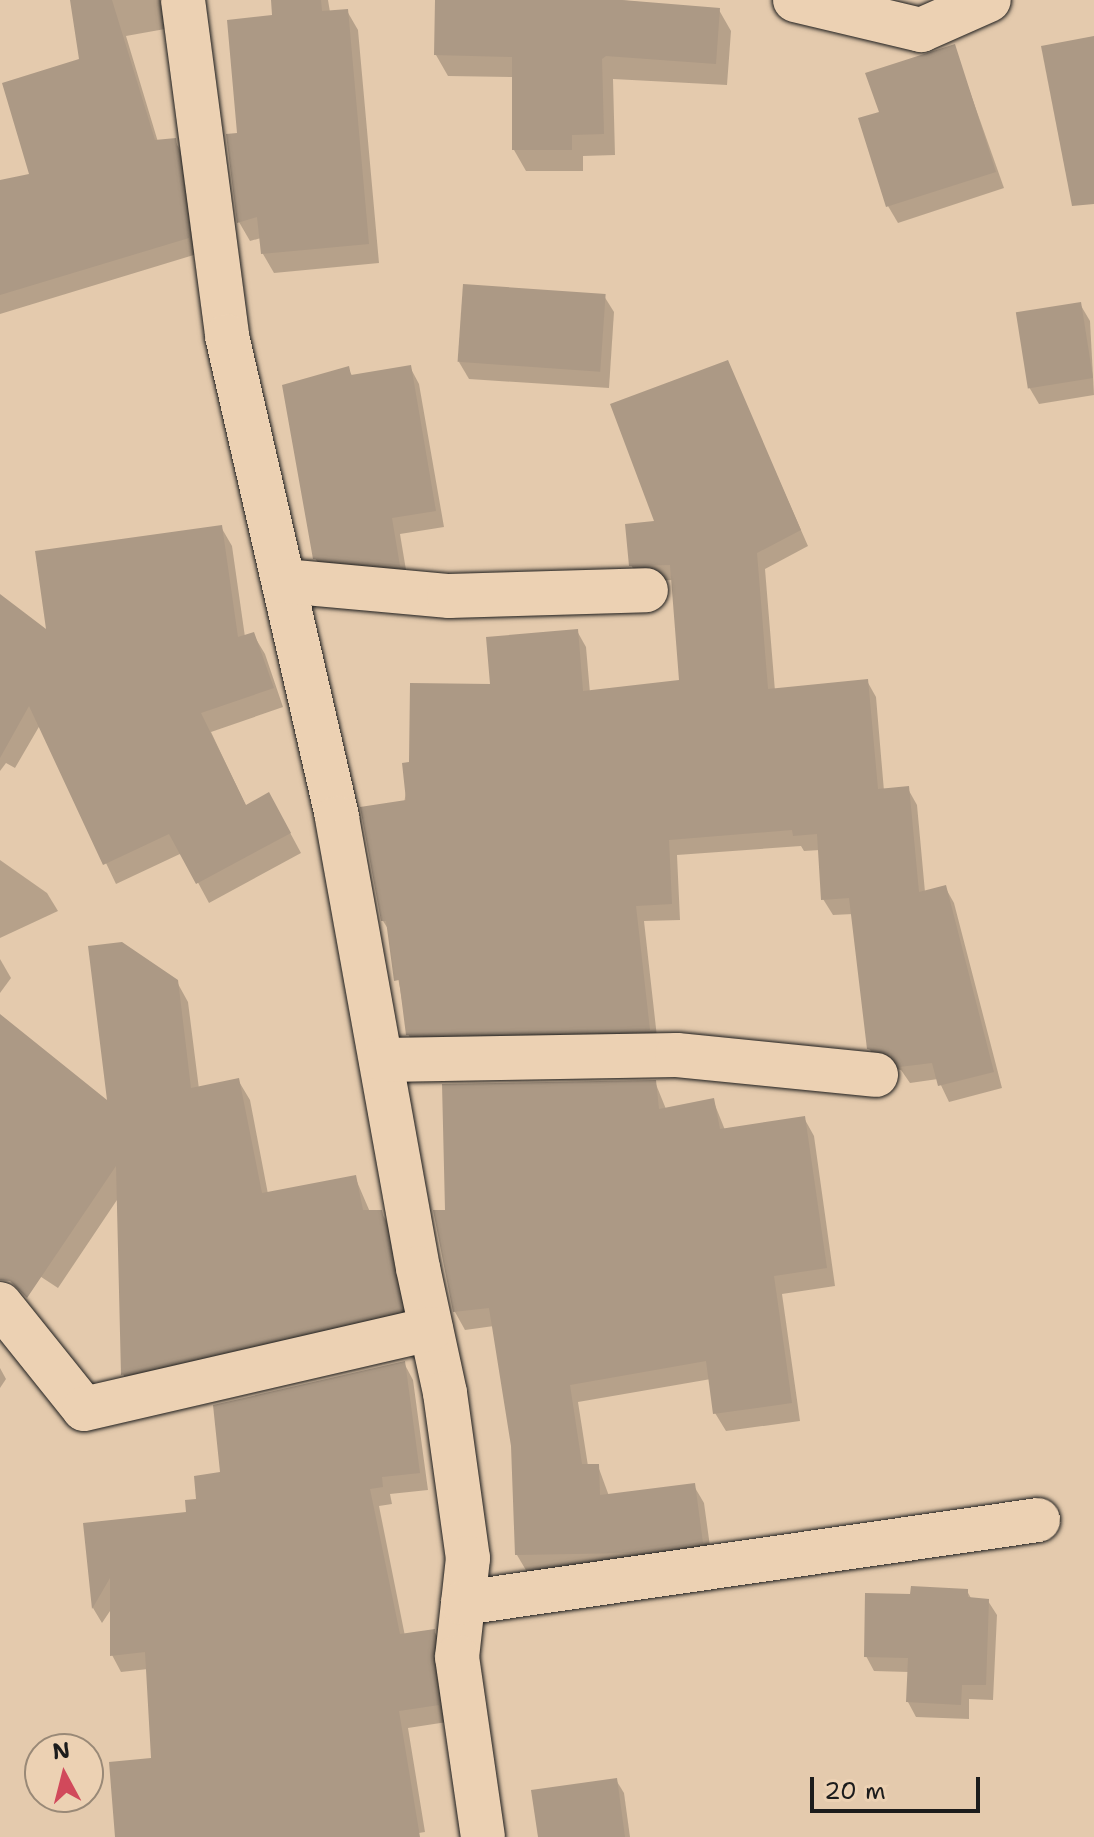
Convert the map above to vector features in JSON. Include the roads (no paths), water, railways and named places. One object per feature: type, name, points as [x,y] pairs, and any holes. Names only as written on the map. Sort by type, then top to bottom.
[{"type":"street","points":[[183,0],[227,336],[284,581],[384,1060],[445,1393],[468,1558],[457,1657],[483,1837]]},
{"type":"street","points":[[795,0],[921,30],[989,0]]},
{"type":"street","points":[[284,581],[449,596],[646,590]]},
{"type":"street","points":[[384,1060],[677,1055],[876,1075]]},
{"type":"street","points":[[0,1304],[84,1409],[431,1329]]},
{"type":"street","points":[[463,1603],[1038,1520]]}]
